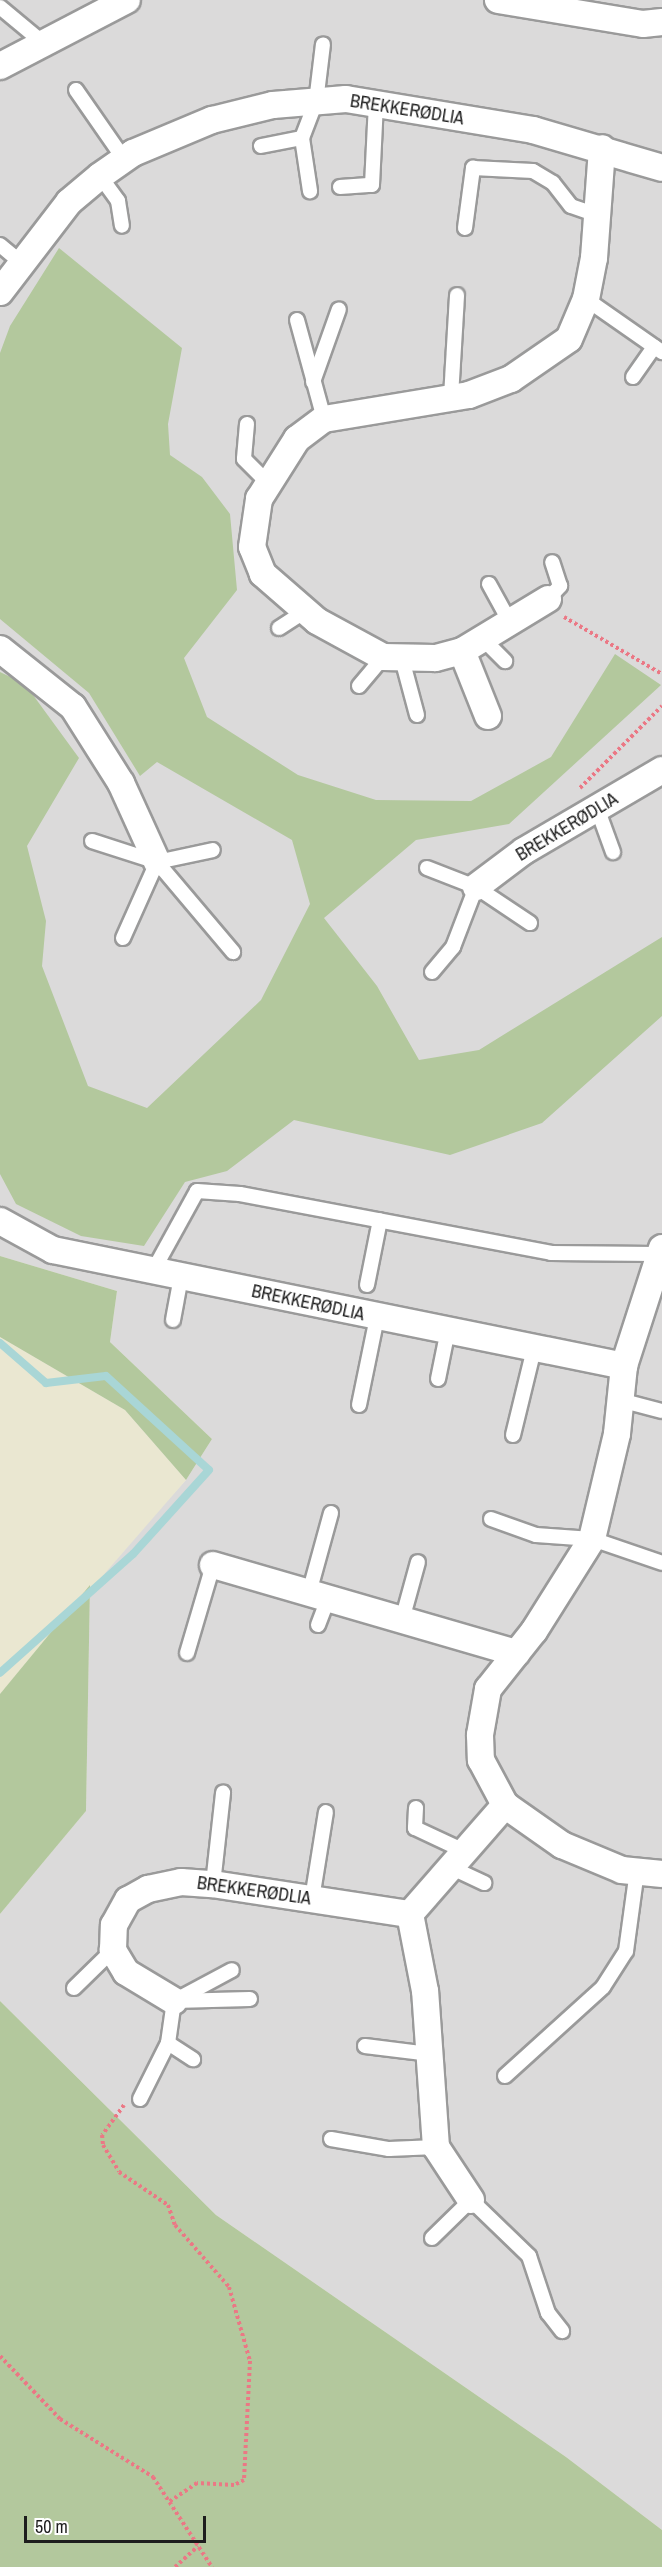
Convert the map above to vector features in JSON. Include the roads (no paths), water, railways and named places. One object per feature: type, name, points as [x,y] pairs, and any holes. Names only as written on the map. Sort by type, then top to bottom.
[{"type":"street","points":[[0,66],[42,42],[127,0]]},
{"type":"street","points":[[498,0],[643,24],[662,22]]},
{"type":"street","name":"BREKKERØDLIA","points":[[0,292],[20,261],[69,202],[100,176],[124,159],[212,120],[316,102],[376,104],[533,130],[602,148],[662,168]]},
{"type":"street","points":[[544,601],[511,624],[462,651],[392,658],[305,611],[263,574],[252,547],[259,499],[297,439],[324,419],[451,397],[511,379],[569,339],[586,299],[597,215],[602,148]]},
{"type":"street","points":[[0,649],[73,707],[121,783],[157,862]]},
{"type":"street","points":[[462,651],[488,716]]},
{"type":"street","name":"BREKKERØDLIA","points":[[476,887],[575,821],[662,770]]},
{"type":"street","name":"BREKKERØDLIA","points":[[0,1221],[53,1250],[624,1366]]},
{"type":"street","points":[[650,1872],[562,1845],[505,1805],[482,1760],[480,1734],[488,1689],[516,1653],[592,1539],[620,1400],[624,1366],[660,1251]]},
{"type":"street","points":[[213,1565],[516,1653]]},
{"type":"street","points":[[471,2200],[436,2147],[425,1990],[410,1914],[505,1805]]},
{"type":"street","name":"BREKKERØDLIA","points":[[113,1950],[114,1925],[128,1900],[148,1888],[181,1882],[213,1884],[410,1914]]},
{"type":"street","points":[[113,1950],[126,1972],[174,2001]]},
{"type":"lane","points":[[0,7],[42,42]]},
{"type":"lane","points":[[310,191],[302,138],[316,102],[323,44]]},
{"type":"lane","points":[[76,90],[124,159]]},
{"type":"lane","points":[[340,187],[372,185],[376,104]]},
{"type":"lane","points":[[261,146],[302,138]]},
{"type":"lane","points":[[465,228],[473,168],[533,171],[553,183],[571,206],[597,215]]},
{"type":"lane","points":[[100,176],[118,201],[122,226]]},
{"type":"lane","points":[[0,245],[20,261]]},
{"type":"lane","points":[[451,397],[457,295]]},
{"type":"lane","points":[[586,299],[658,349],[633,377]]},
{"type":"lane","points":[[313,382],[339,309]]},
{"type":"lane","points":[[297,320],[324,419]]},
{"type":"lane","points":[[247,424],[244,459],[269,484]]},
{"type":"lane","points":[[544,601],[560,586],[552,562]]},
{"type":"lane","points":[[489,584],[511,624]]},
{"type":"lane","points":[[279,628],[305,611]]},
{"type":"lane","points":[[484,640],[505,661]]},
{"type":"lane","points":[[359,686],[392,658],[417,715]]},
{"type":"lane","points":[[597,808],[613,852]]},
{"type":"lane","points":[[92,841],[157,862],[213,850]]},
{"type":"lane","points":[[123,938],[157,862]]},
{"type":"lane","points":[[157,862],[233,952]]},
{"type":"lane","points":[[427,868],[476,887],[530,923]]},
{"type":"lane","points":[[432,972],[453,947],[476,887]]},
{"type":"lane","points":[[153,1270],[197,1191],[380,1220],[551,1253],[660,1251]]},
{"type":"lane","points":[[367,1285],[380,1220]]},
{"type":"lane","points":[[172,1320],[182,1277]]},
{"type":"lane","points":[[359,1405],[376,1317]]},
{"type":"lane","points":[[438,1379],[448,1330]]},
{"type":"lane","points":[[513,1435],[534,1349]]},
{"type":"lane","points":[[620,1400],[662,1411]]},
{"type":"lane","points":[[318,1625],[319,1596],[331,1513]]},
{"type":"lane","points":[[491,1519],[536,1534],[592,1539],[662,1563]]},
{"type":"lane","points":[[402,1620],[418,1562]]},
{"type":"lane","points":[[187,1653],[213,1565]]},
{"type":"lane","points":[[213,1884],[223,1792]]},
{"type":"lane","points":[[416,1808],[415,1828],[485,1883]]},
{"type":"lane","points":[[312,1899],[326,1812]]},
{"type":"lane","points":[[505,2076],[603,1987],[626,1951],[650,1872]]},
{"type":"lane","points":[[74,1988],[113,1950]]},
{"type":"lane","points":[[174,2001],[232,1970]]},
{"type":"lane","points":[[174,2001],[250,1999]]},
{"type":"lane","points":[[134,2098],[168,2043],[174,2001]]},
{"type":"lane","points":[[168,2043],[193,2059]]},
{"type":"lane","points":[[365,2046],[429,2054]]},
{"type":"lane","points":[[331,2139],[389,2149],[436,2147]]},
{"type":"lane","points":[[432,2238],[471,2200],[529,2256],[548,2313],[562,2331]]},
{"type":"waterway","points":[[0,1343],[46,1383],[106,1376],[209,1470],[133,1554],[0,1673]]}]
